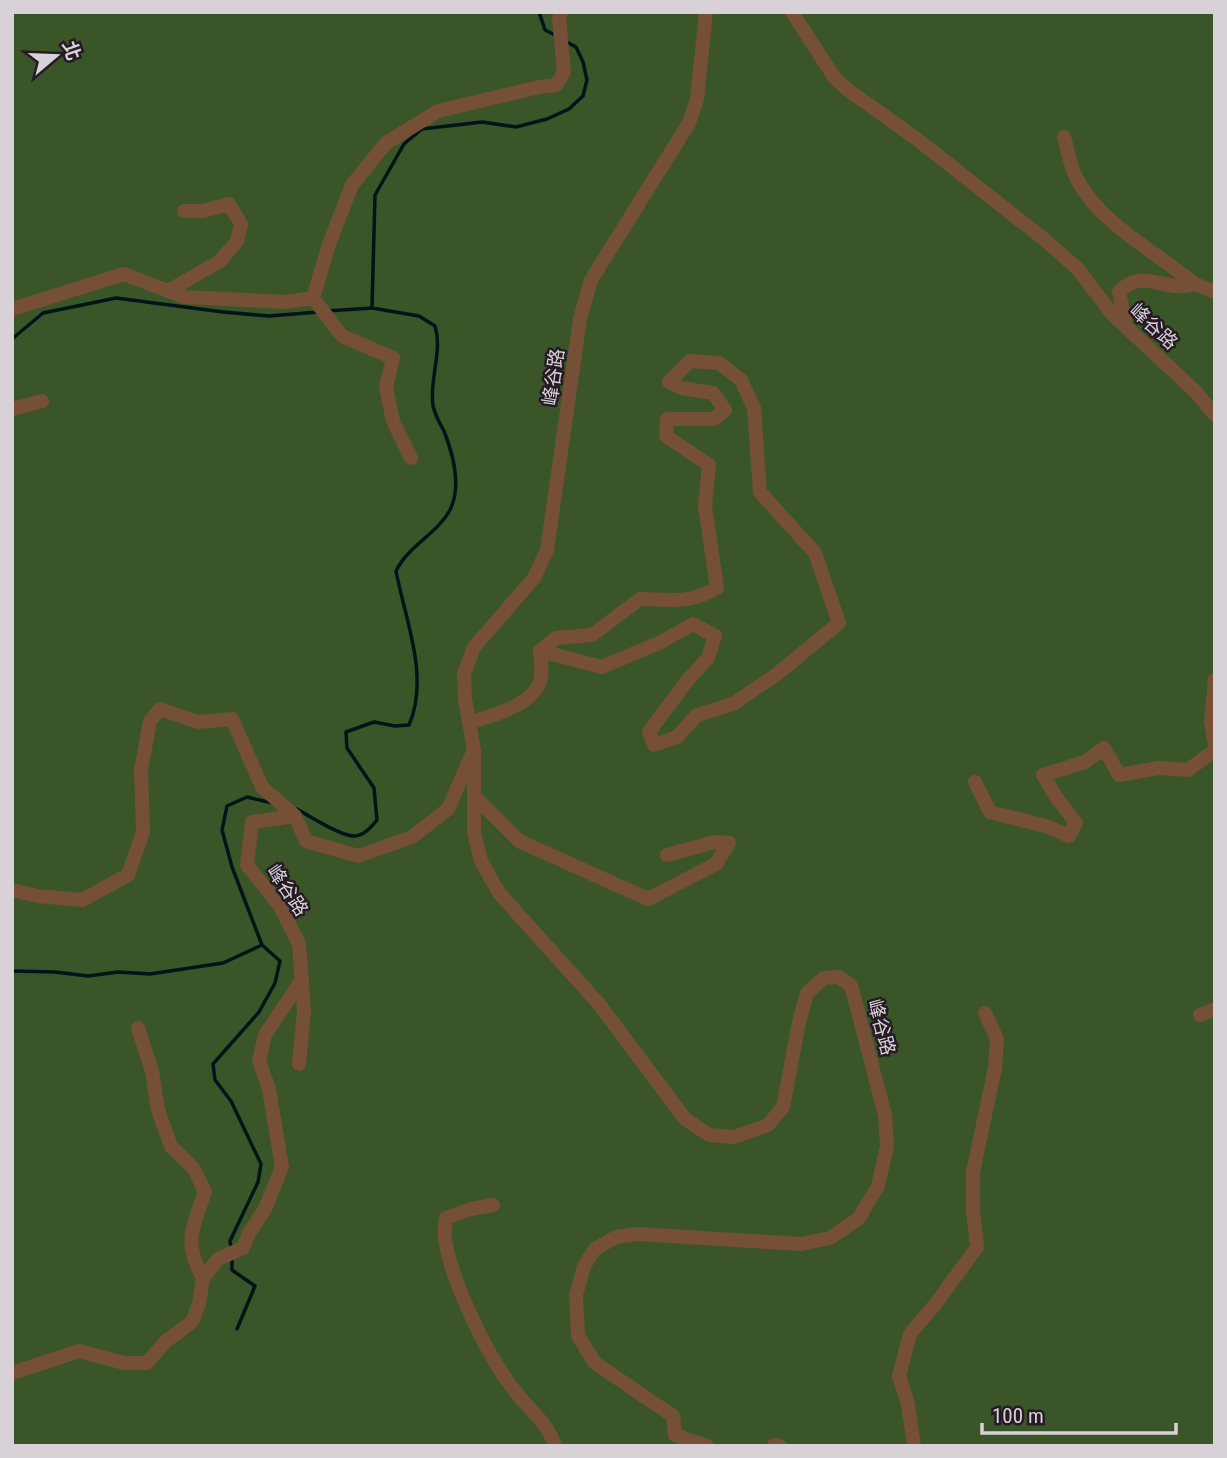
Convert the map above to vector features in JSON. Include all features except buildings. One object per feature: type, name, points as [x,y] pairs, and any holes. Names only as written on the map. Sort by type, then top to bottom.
[{"type":"street","points":[[316,301],[330,244],[352,186],[386,143],[438,111],[556,85],[564,72],[559,19],[561,12]]},
{"type":"street","name":"峰谷路","points":[[706,12],[697,99],[689,123],[591,281],[580,319],[547,550],[534,578],[474,647],[464,674],[474,750],[474,832],[481,860],[499,893],[599,1004],[685,1119],[709,1135],[734,1137],[768,1125],[783,1107],[807,993],[824,978],[838,977],[851,985],[885,1115],[887,1146],[878,1186],[859,1218],[830,1238],[801,1244],[637,1234],[617,1237],[595,1249],[584,1266],[576,1295],[578,1335],[595,1363],[673,1416],[675,1435],[707,1446]]},
{"type":"street","name":"峰谷路","points":[[792,12],[834,77],[1045,240],[1078,269],[1112,314],[1195,391],[1215,415]]},
{"type":"street","points":[[1064,137],[1077,179],[1106,216],[1135,242],[1163,258],[1195,284],[1215,292]]},
{"type":"street","points":[[168,291],[220,261],[237,241],[241,224],[229,204],[203,211],[184,211]]},
{"type":"street","points":[[12,309],[124,274],[184,297],[316,301]]},
{"type":"street","points":[[1126,326],[1119,292],[1128,282],[1147,279],[1182,288],[1195,284]]},
{"type":"street","points":[[316,301],[342,336],[393,358],[386,387],[393,421],[411,458]]},
{"type":"street","points":[[690,361],[719,363],[741,380],[754,408],[760,492],[815,553],[839,623],[777,674],[733,704],[698,715],[677,737],[654,745],[649,732],[686,682],[708,658],[715,636],[693,624],[661,642],[602,667],[540,651],[556,638],[592,635],[640,599],[685,601],[717,588],[705,506],[709,465],[666,436],[667,419],[714,419],[725,410],[713,393],[681,388],[669,382],[690,361]]},
{"type":"street","points":[[12,409],[42,401]]},
{"type":"street","points":[[469,723],[518,706],[538,687],[540,651]]},
{"type":"street","points":[[975,782],[990,812],[1046,826],[1069,836],[1076,823],[1043,775],[1085,762],[1104,748],[1119,775],[1159,768],[1188,770],[1215,748],[1211,722],[1215,680]]},
{"type":"street","points":[[12,890],[38,896],[82,900],[128,875],[143,832],[141,770],[150,721],[160,709],[198,722],[232,719],[262,787],[294,815],[306,841],[358,856],[412,837],[448,809],[474,750]]},
{"type":"street","points":[[474,796],[519,841],[648,899],[716,864],[729,843],[714,842],[667,855]]},
{"type":"street","name":"峰谷路","points":[[294,815],[252,822],[247,865],[280,906],[299,944],[304,1012],[299,1064]]},
{"type":"street","points":[[12,1373],[79,1351],[124,1363],[147,1363],[166,1341],[192,1322],[199,1304],[203,1278],[218,1259],[243,1248],[249,1233],[265,1209],[282,1167],[269,1090],[259,1061],[265,1035],[302,979]]},
{"type":"street","points":[[1200,1015],[1215,1009]]},
{"type":"street","points":[[914,1446],[908,1404],[899,1376],[910,1334],[977,1247],[973,1172],[995,1068],[997,1039],[985,1013]]},
{"type":"street","points":[[138,1028],[152,1072],[158,1110],[171,1146],[194,1169],[205,1192],[190,1239],[193,1260],[203,1278]]},
{"type":"street","points":[[493,1205],[446,1218],[444,1238],[458,1282],[492,1357],[513,1389],[551,1433],[555,1446]]},
{"type":"green space","points":[[12,12],[1215,12],[1215,1446],[12,1446]]},
{"type":"waterway","points":[[539,12],[545,30],[555,35]]},
{"type":"waterway","points":[[297,809],[333,829],[354,836],[364,833],[377,820],[374,788],[347,748],[346,732],[374,722],[395,726],[409,725],[415,707],[416,668],[410,628],[396,571],[408,554],[438,526],[454,501],[455,470],[444,431],[433,406],[438,345],[435,326],[419,316],[372,308],[375,195],[404,144],[422,129],[482,122],[516,127],[547,119],[569,109],[583,96],[587,80],[576,47],[565,41]]},
{"type":"waterway","points":[[12,339],[43,313],[116,298],[269,316],[319,312]]},
{"type":"waterway","points":[[327,311],[372,308]]},
{"type":"waterway","points":[[12,971],[88,976],[118,972],[150,974],[223,963],[262,945],[232,867],[222,830],[227,806],[247,797],[272,803]]},
{"type":"waterway","points":[[231,1247],[230,1241],[258,1182],[261,1164],[231,1101],[215,1080],[213,1064],[259,1012],[275,983],[280,961],[262,945]]},
{"type":"waterway","points":[[232,1258],[232,1270],[255,1286],[237,1329]]}]
